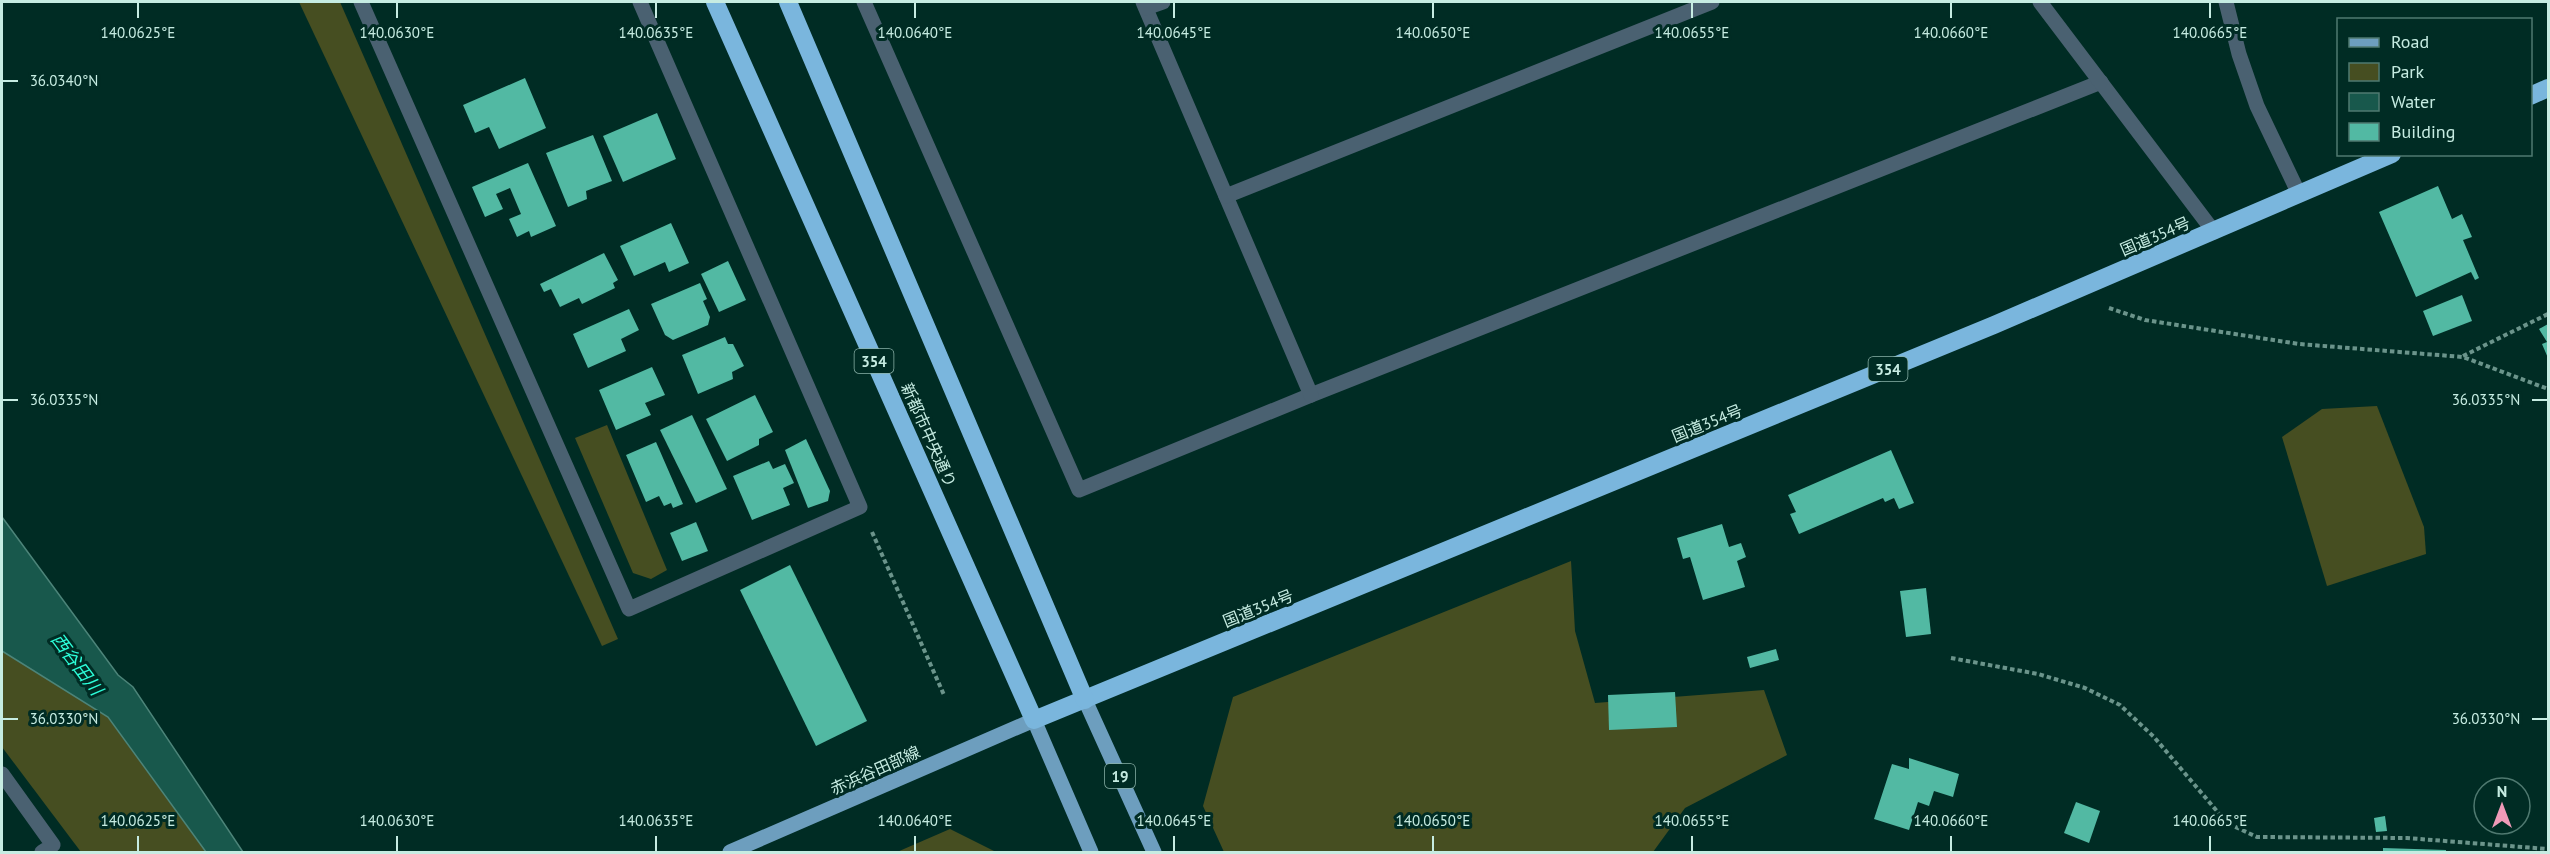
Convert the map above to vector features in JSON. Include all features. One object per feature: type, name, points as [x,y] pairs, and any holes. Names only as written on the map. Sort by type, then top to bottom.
[{"type":"highway","name":"新都市中央通り","points":[[716,2],[1034,720]]},
{"type":"highway","points":[[788,2],[1085,700]]},
{"type":"highway","points":[[2532,95],[2548,88]]},
{"type":"highway","name":"国道354号","points":[[1034,720],[2082,288],[2387,156]]},
{"type":"main road","name":"19","points":[[1085,700],[1154,852]]},
{"type":"main road","name":"赤浜谷田部線","points":[[730,852],[1034,720]]},
{"type":"main road","name":"新都市中央通り","points":[[1034,720],[1091,852]]},
{"type":"street","points":[[361,2],[629,609],[860,507],[640,2]]},
{"type":"street","points":[[864,2],[1079,490],[1311,395],[2101,82]]},
{"type":"street","points":[[1162,2],[1144,5],[1311,395]]},
{"type":"street","points":[[1226,196],[1712,2]]},
{"type":"street","points":[[2040,2],[2214,232]]},
{"type":"street","points":[[2226,2],[2239,54],[2257,106],[2299,194]]},
{"type":"street","points":[[2,774],[53,844],[42,852]]},
{"type":"path","points":[[2082,288],[2109,309],[2145,320],[2299,344],[2463,357],[2548,390]]},
{"type":"path","points":[[2463,357],[2548,314]]},
{"type":"path","points":[[860,507],[944,695]]},
{"type":"path","points":[[1951,658],[2038,674],[2085,688],[2120,705],[2154,737],[2227,824],[2257,837],[2407,838],[2548,849]]},
{"type":"green space","points":[[299,2],[340,2],[618,639],[602,646]]},
{"type":"green space","points":[[2377,406],[2424,527],[2426,554],[2327,586],[2282,437],[2322,409]]},
{"type":"green space","points":[[607,425],[667,570],[651,579],[633,573],[575,438]]},
{"type":"green space","points":[[1571,561],[1575,631],[1595,703],[1764,690],[1787,755],[1685,808],[1653,852],[1224,852],[1203,806],[1233,697]]},
{"type":"green space","points":[[2,651],[108,717],[206,852],[81,852],[2,747]]},
{"type":"green space","points":[[950,829],[996,852],[897,852]]},
{"type":"water","name":"西谷田川","points":[[2,517],[118,675],[133,687],[243,852],[206,852],[108,717],[2,651]]},
{"type":"building","points":[[525,78],[546,128],[499,149],[489,127],[475,133],[463,105]]},
{"type":"building","points":[[657,113],[676,159],[623,182],[603,136]]},
{"type":"building","points":[[593,135],[612,181],[586,191],[587,199],[568,207],[546,153]]},
{"type":"building","points":[[528,163],[556,226],[531,237],[529,231],[517,237],[509,219],[521,214],[510,188],[496,194],[503,209],[485,217],[472,187]]},
{"type":"building","points":[[2438,186],[2452,219],[2462,214],[2472,237],[2463,240],[2479,278],[2475,280],[2471,272],[2416,297],[2379,212]]},
{"type":"building","points":[[671,223],[689,263],[669,272],[665,262],[634,276],[620,246]]},
{"type":"building","points":[[604,253],[618,280],[613,283],[615,288],[582,304],[579,298],[560,307],[551,289],[544,292],[540,284]]},
{"type":"building","points":[[728,261],[746,300],[719,312],[701,274]]},
{"type":"building","points":[[700,283],[707,299],[703,301],[710,317],[708,325],[673,340],[665,335],[651,304]]},
{"type":"building","points":[[2462,295],[2472,321],[2433,336],[2423,311]]},
{"type":"building","points":[[629,309],[639,330],[621,339],[626,351],[588,368],[573,334]]},
{"type":"building","points":[[2548,324],[2548,358],[2542,344],[2547,342],[2539,329]]},
{"type":"building","points":[[725,337],[728,344],[733,344],[744,366],[732,372],[733,379],[698,394],[682,355]]},
{"type":"building","points":[[652,367],[665,395],[645,403],[651,415],[616,430],[599,390]]},
{"type":"building","points":[[755,395],[773,432],[759,439],[759,445],[727,461],[706,419]]},
{"type":"building","points":[[692,415],[727,489],[696,503],[660,430]]},
{"type":"building","points":[[806,439],[830,491],[828,501],[808,508],[785,450]]},
{"type":"building","points":[[656,442],[683,504],[673,508],[671,503],[664,506],[659,496],[646,502],[626,455]]},
{"type":"building","points":[[1891,450],[1914,503],[1899,509],[1894,498],[1885,502],[1883,498],[1799,534],[1790,514],[1796,512],[1788,495]]},
{"type":"building","points":[[769,461],[773,469],[785,464],[794,483],[783,488],[790,505],[752,520],[733,476]]},
{"type":"building","points":[[696,522],[708,551],[682,561],[670,533]]},
{"type":"building","points":[[1722,524],[1729,547],[1741,543],[1746,557],[1737,561],[1745,587],[1703,600],[1690,557],[1683,559],[1677,538]]},
{"type":"building","points":[[790,565],[867,721],[816,746],[740,590]]},
{"type":"building","points":[[1926,588],[1931,634],[1906,637],[1900,591]]},
{"type":"building","points":[[1776,649],[1779,660],[1750,668],[1747,657]]},
{"type":"building","points":[[1675,692],[1677,727],[1609,730],[1608,695]]},
{"type":"building","points":[[1909,758],[1959,774],[1953,797],[1934,791],[1929,806],[1918,802],[1909,830],[1874,819],[1892,764],[1909,769]]},
{"type":"building","points":[[2076,802],[2100,811],[2089,843],[2064,833]]},
{"type":"building","points":[[2385,816],[2387,831],[2376,832],[2374,818]]},
{"type":"building","points":[[2383,848],[2446,850],[2446,852],[2383,852]]}]
